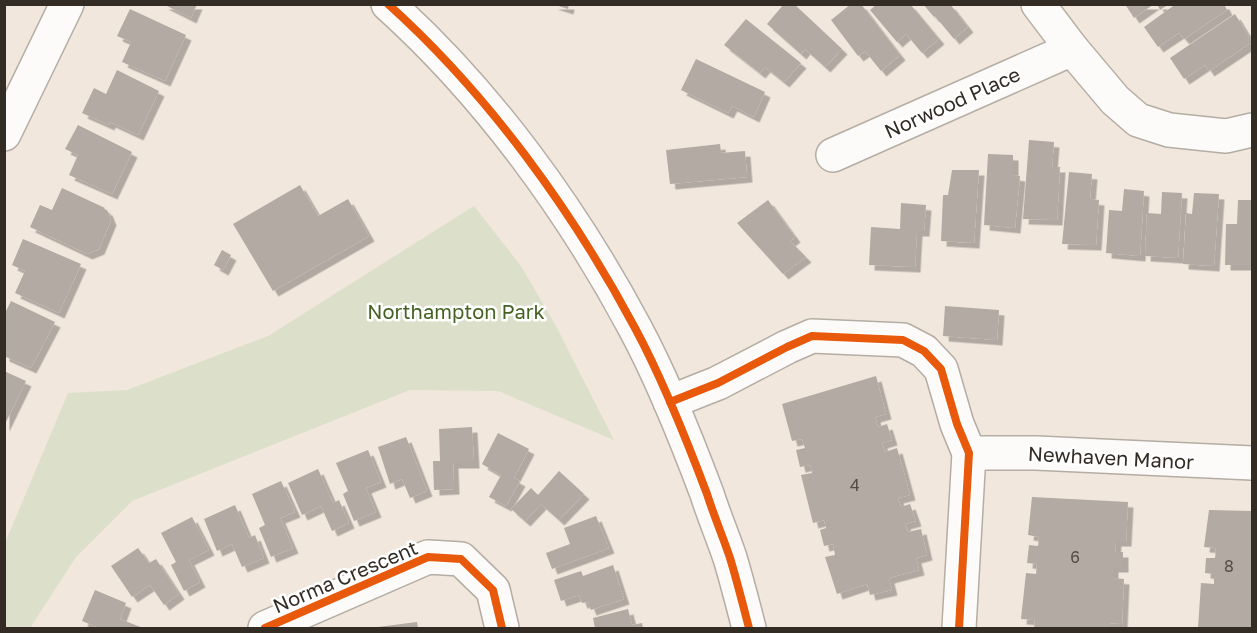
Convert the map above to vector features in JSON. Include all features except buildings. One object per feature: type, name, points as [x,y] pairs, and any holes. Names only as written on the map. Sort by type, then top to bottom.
[{"type":"street","points":[[8,115],[67,4]]},
{"type":"street","points":[[388,4],[454,70],[509,135],[547,186],[636,328],[670,402],[697,470],[730,558],[749,628]]},
{"type":"street","points":[[1038,4],[1115,100],[1138,120],[1168,130],[1226,136],[1252,130]]},
{"type":"street","name":"Norwood Place","points":[[833,155],[1072,49]]},
{"type":"street","points":[[670,402],[718,383],[812,336],[903,340],[924,351],[941,369],[957,424],[969,453],[959,628]]},
{"type":"street","name":"Newhaven Manor","points":[[969,453],[1036,453],[1252,464]]},
{"type":"street","name":"Norma Crescent","points":[[265,628],[428,557],[461,559],[493,590],[502,628]]},
{"type":"green space","name":"Northampton Park","points":[[474,206],[521,266],[556,326],[614,440],[498,391],[410,390],[132,501],[76,557],[32,628],[5,628],[5,543],[68,393],[127,390],[268,336]]},
{"type":"cycle path","points":[[388,4],[425,39],[493,115],[556,197],[610,284],[645,348],[682,431],[730,558],[749,628]]},
{"type":"cycle path","points":[[670,402],[718,383],[812,336],[903,340],[924,351],[941,369],[957,424],[969,453],[959,628]]},
{"type":"cycle path","points":[[265,628],[428,557],[461,559],[493,590],[502,628]]}]
